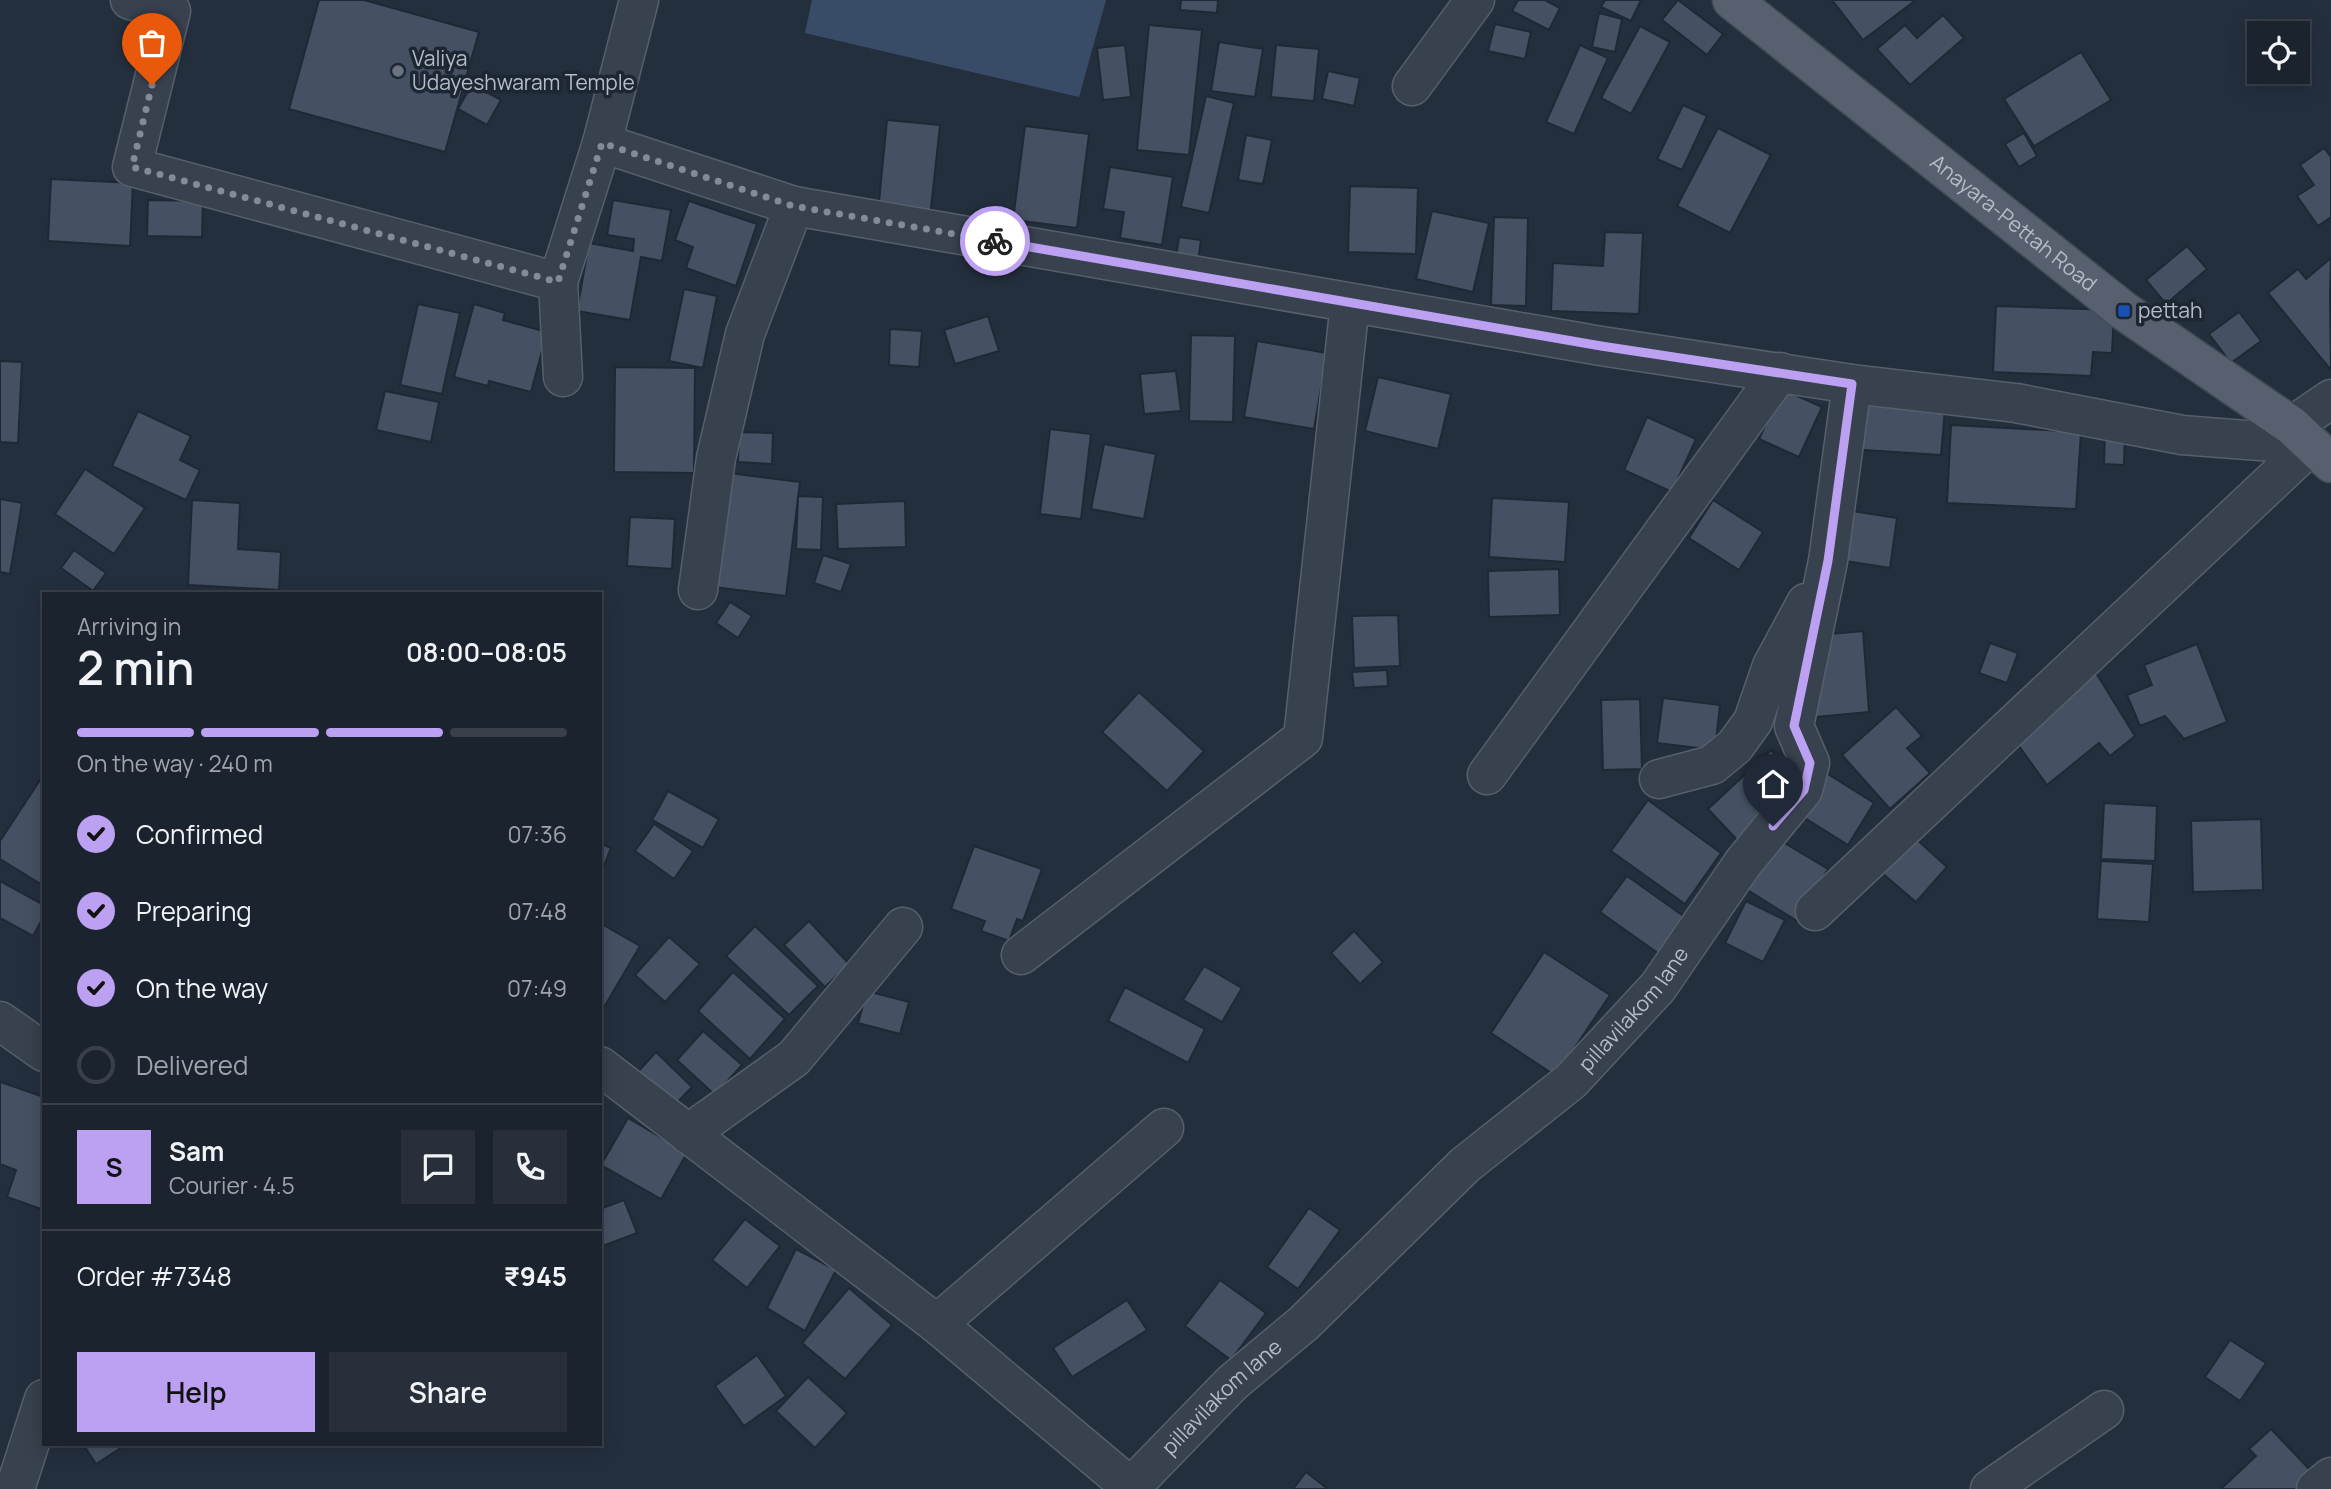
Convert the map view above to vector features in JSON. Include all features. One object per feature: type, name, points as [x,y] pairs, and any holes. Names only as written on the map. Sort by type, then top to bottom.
[{"type":"main road","name":"Anayara-Pettah Road","points":[[1732,0],[2124,311],[2311,445]]},
{"type":"street","points":[[130,0],[173,6],[132,167],[558,282]]},
{"type":"street","points":[[563,377],[558,282],[602,143],[639,0]]},
{"type":"street","points":[[1412,86],[1475,0]]},
{"type":"street","points":[[602,143],[793,206],[1601,346],[1852,384],[2016,403],[2182,435],[2311,445]]},
{"type":"street","points":[[698,590],[716,458],[745,334],[793,206]]},
{"type":"street","points":[[1021,955],[1303,738],[1350,303]]},
{"type":"street","points":[[1486,775],[1780,372]]},
{"type":"street","name":"pillavilakom lane","points":[[1132,1488],[1232,1383],[1304,1323],[1465,1165],[1571,1081],[1658,987],[1743,863],[1804,790],[1810,763],[1794,726],[1828,561],[1852,384]]},
{"type":"street","points":[[1815,911],[2311,445],[2331,398]]},
{"type":"street","points":[[1659,779],[1712,765],[1735,746],[1752,721],[1772,667],[1828,561]]},
{"type":"street","points":[[688,1134],[794,1058],[903,927]]},
{"type":"street","points":[[0,1021],[42,1051]]},
{"type":"street","points":[[602,1068],[937,1324],[1132,1488]]},
{"type":"street","points":[[937,1324],[1164,1128]]},
{"type":"street","points":[[15,1489],[42,1405]]},
{"type":"street","points":[[1990,1489],[2104,1410]]},
{"type":"street","points":[[2316,1489],[2331,1477]]},
{"type":"water","points":[[812,0],[1106,0],[1079,97],[805,33]]},
{"type":"building","points":[[319,0],[364,0],[479,32],[445,152],[289,109]]},
{"type":"building","points":[[1181,0],[1218,0],[1217,13],[1180,10]]},
{"type":"building","points":[[1518,0],[1545,0],[1560,8],[1549,30],[1512,11]]},
{"type":"building","points":[[1605,0],[1641,0],[1631,21],[1601,7]]},
{"type":"building","points":[[1678,0],[1723,34],[1707,55],[1662,20]]},
{"type":"building","points":[[1832,0],[1916,0],[1863,40]]},
{"type":"building","points":[[1599,13],[1622,19],[1615,52],[1592,47]]},
{"type":"building","points":[[1943,15],[1964,38],[1910,85],[1877,49],[1905,25],[1917,38]]},
{"type":"building","points":[[1495,24],[1531,32],[1525,59],[1488,51]]},
{"type":"building","points":[[1149,25],[1202,30],[1189,155],[1137,150]]},
{"type":"building","points":[[1640,26],[1670,42],[1631,114],[1601,98]]},
{"type":"building","points":[[1219,42],[1263,49],[1255,97],[1211,91]]},
{"type":"building","points":[[1125,45],[1131,97],[1103,100],[1097,48]]},
{"type":"building","points":[[1276,45],[1319,49],[1314,101],[1271,97]]},
{"type":"building","points":[[1580,45],[1608,58],[1574,134],[1546,122]]},
{"type":"building","points":[[2081,52],[2111,100],[2034,146],[2004,99]]},
{"type":"building","points":[[1328,71],[1360,78],[1354,106],[1322,99]]},
{"type":"building","points":[[472,84],[501,100],[487,125],[458,109]]},
{"type":"building","points":[[1206,96],[1234,103],[1209,213],[1181,207]]},
{"type":"building","points":[[1683,105],[1707,116],[1682,170],[1657,159]]},
{"type":"building","points":[[887,120],[940,125],[930,217],[878,212]]},
{"type":"building","points":[[1025,126],[1089,134],[1077,228],[1013,220]]},
{"type":"building","points":[[1718,128],[1771,155],[1730,233],[1677,206]]},
{"type":"building","points":[[2024,133],[2037,156],[2019,167],[2005,144]]},
{"type":"building","points":[[1246,135],[1272,140],[1263,184],[1238,180]]},
{"type":"building","points":[[2324,148],[2331,157],[2331,217],[2318,226],[2297,196],[2314,185],[2300,165]]},
{"type":"building","points":[[1110,167],[1173,177],[1162,245],[1120,238],[1124,212],[1103,209]]},
{"type":"building","points":[[51,179],[133,183],[130,246],[48,241]]},
{"type":"building","points":[[1350,186],[1418,188],[1416,254],[1348,252]]},
{"type":"building","points":[[148,200],[203,201],[202,237],[147,236]]},
{"type":"building","points":[[613,200],[671,210],[662,261],[641,257],[630,320],[577,311],[589,243],[633,251],[634,239],[607,235]]},
{"type":"building","points":[[689,201],[757,224],[736,286],[686,268],[693,247],[675,240]]},
{"type":"building","points":[[1432,211],[1489,223],[1473,292],[1416,279]]},
{"type":"building","points":[[1494,217],[1528,218],[1526,306],[1491,305]]},
{"type":"building","points":[[1605,232],[1643,233],[1639,314],[1551,311],[1553,263],[1603,266]]},
{"type":"building","points":[[1179,237],[1201,240],[1197,268],[1175,264]]},
{"type":"building","points":[[2187,246],[2207,269],[2166,304],[2146,280]]},
{"type":"building","points":[[2331,258],[2331,370],[2268,293],[2298,269],[2306,279]]},
{"type":"building","points":[[684,289],[717,296],[703,368],[669,361]]},
{"type":"building","points":[[418,304],[460,313],[442,394],[400,385]]},
{"type":"building","points":[[474,304],[505,313],[503,320],[547,332],[531,392],[489,381],[488,386],[454,377]]},
{"type":"building","points":[[1996,306],[2114,310],[2112,353],[2093,352],[2091,376],[1993,372]]},
{"type":"building","points":[[2239,312],[2261,341],[2231,363],[2209,334]]},
{"type":"building","points":[[988,316],[999,351],[955,364],[944,330]]},
{"type":"building","points":[[890,329],[922,331],[919,367],[889,365]]},
{"type":"building","points":[[1191,335],[1235,336],[1233,422],[1189,421]]},
{"type":"building","points":[[1257,341],[1327,353],[1314,429],[1244,417]]},
{"type":"building","points":[[0,361],[22,362],[18,443],[0,442]]},
{"type":"building","points":[[615,367],[695,368],[694,473],[614,472]]},
{"type":"building","points":[[1176,371],[1181,411],[1144,414],[1140,374]]},
{"type":"building","points":[[1378,377],[1451,394],[1438,449],[1365,431]]},
{"type":"building","points":[[1782,389],[1822,407],[1799,457],[1759,439]]},
{"type":"building","points":[[385,391],[439,402],[431,442],[376,430]]},
{"type":"building","points":[[1853,402],[1945,409],[1941,455],[1849,449]]},
{"type":"building","points":[[138,411],[191,436],[180,460],[200,470],[186,500],[112,466]]},
{"type":"building","points":[[1647,417],[1696,439],[1672,492],[1624,470]]},
{"type":"building","points":[[1951,425],[2081,432],[2076,509],[1947,503]]},
{"type":"building","points":[[1050,429],[1091,434],[1081,519],[1040,514]]},
{"type":"building","points":[[739,432],[773,433],[772,464],[738,462]]},
{"type":"building","points":[[2105,434],[2125,435],[2124,465],[2104,464]]},
{"type":"building","points":[[1104,444],[1156,454],[1144,519],[1091,509]]},
{"type":"building","points":[[85,469],[145,508],[114,554],[55,514]]},
{"type":"building","points":[[721,472],[800,482],[786,596],[714,587]]},
{"type":"building","points":[[798,496],[823,497],[821,550],[796,549]]},
{"type":"building","points":[[1492,498],[1569,502],[1565,562],[1489,557]]},
{"type":"building","points":[[0,499],[22,503],[10,574],[0,572]]},
{"type":"building","points":[[192,500],[240,503],[238,549],[281,552],[279,590],[188,585]]},
{"type":"building","points":[[1713,500],[1763,532],[1739,570],[1689,538]]},
{"type":"building","points":[[905,501],[906,547],[838,549],[836,504]]},
{"type":"building","points":[[1833,508],[1897,518],[1890,568],[1826,558]]},
{"type":"building","points":[[630,517],[675,519],[672,569],[627,566]]},
{"type":"building","points":[[74,550],[106,573],[93,591],[61,568]]},
{"type":"building","points":[[823,555],[851,564],[841,592],[814,583]]},
{"type":"building","points":[[1559,569],[1560,615],[1489,617],[1488,571]]},
{"type":"building","points":[[730,602],[752,616],[738,638],[716,623]]},
{"type":"building","points":[[1398,615],[1400,666],[1354,668],[1352,616]]},
{"type":"building","points":[[1863,631],[1869,712],[1805,718],[1798,637]]},
{"type":"building","points":[[1990,643],[2018,653],[2007,683],[1979,673]]},
{"type":"building","points":[[2197,644],[2227,722],[2184,739],[2165,716],[2140,726],[2127,695],[2152,685],[2144,665]]},
{"type":"building","points":[[1387,670],[1388,686],[1354,688],[1352,672]]},
{"type":"building","points":[[2096,673],[2135,736],[2110,756],[2099,743],[2047,785],[2011,735]]},
{"type":"building","points":[[1139,692],[1204,751],[1167,791],[1102,732]]},
{"type":"building","points":[[1663,698],[1720,705],[1715,750],[1657,743]]},
{"type":"building","points":[[1640,699],[1642,769],[1603,770],[1601,700]]},
{"type":"building","points":[[1896,707],[1922,736],[1907,748],[1930,773],[1890,809],[1842,755]]},
{"type":"building","points":[[1771,750],[1792,773],[1767,795],[1779,808],[1741,844],[1708,809]]},
{"type":"building","points":[[1823,771],[1874,803],[1848,845],[1797,813]]},
{"type":"building","points":[[42,777],[42,885],[0,859],[0,841]]},
{"type":"building","points":[[668,791],[719,819],[703,848],[652,820]]},
{"type":"building","points":[[1648,800],[1721,853],[1685,904],[1611,851]]},
{"type":"building","points":[[2104,803],[2157,806],[2155,861],[2101,859]]},
{"type":"building","points":[[2261,819],[2263,890],[2193,892],[2191,821]]},
{"type":"building","points":[[654,824],[693,851],[674,879],[635,851]]},
{"type":"building","points":[[1914,837],[1947,867],[1916,902],[1882,873]]},
{"type":"building","points":[[1778,839],[1828,869],[1797,921],[1746,889]]},
{"type":"building","points":[[602,844],[611,848],[602,871]]},
{"type":"building","points":[[974,846],[1042,869],[1023,921],[1017,919],[1009,941],[981,931],[985,921],[951,909]]},
{"type":"building","points":[[2101,861],[2153,864],[2149,922],[2097,919]]},
{"type":"building","points":[[1627,876],[1689,920],[1662,956],[1600,912]]},
{"type":"building","points":[[0,881],[42,904],[42,920],[33,936],[0,918]]},
{"type":"building","points":[[1746,901],[1785,920],[1763,962],[1725,943]]},
{"type":"building","points":[[809,921],[849,964],[825,987],[784,945]]},
{"type":"building","points":[[602,924],[640,946],[602,1011]]},
{"type":"building","points":[[755,926],[818,986],[789,1015],[726,956]]},
{"type":"building","points":[[1354,931],[1383,962],[1360,984],[1331,953]]},
{"type":"building","points":[[669,937],[700,964],[665,1002],[635,975]]},
{"type":"building","points":[[1544,952],[1610,995],[1556,1076],[1491,1033]]},
{"type":"building","points":[[1204,966],[1242,988],[1222,1022],[1183,1000]]},
{"type":"building","points":[[733,972],[785,1019],[750,1059],[698,1011]]},
{"type":"building","points":[[1125,987],[1205,1029],[1188,1063],[1108,1021]]},
{"type":"building","points":[[867,991],[909,1002],[900,1034],[858,1023]]},
{"type":"building","points":[[703,1031],[742,1065],[715,1095],[677,1060]]},
{"type":"building","points":[[656,1052],[692,1087],[671,1109],[636,1074]]},
{"type":"building","points":[[0,1082],[42,1096],[42,1209],[7,1197],[16,1170],[0,1164]]},
{"type":"building","points":[[628,1118],[687,1153],[661,1199],[602,1163]]},
{"type":"building","points":[[624,1200],[637,1233],[602,1246],[602,1208]]},
{"type":"building","points":[[1309,1208],[1340,1230],[1298,1289],[1267,1267]]},
{"type":"building","points":[[745,1219],[780,1246],[747,1288],[712,1260]]},
{"type":"building","points":[[796,1249],[836,1270],[805,1331],[767,1308]]},
{"type":"building","points":[[1220,1280],[1266,1313],[1231,1360],[1185,1326]]},
{"type":"building","points":[[849,1288],[892,1325],[845,1379],[802,1343]]},
{"type":"building","points":[[1127,1300],[1147,1330],[1072,1377],[1053,1348]]},
{"type":"building","points":[[2230,1340],[2266,1363],[2240,1401],[2205,1377]]},
{"type":"building","points":[[757,1355],[786,1396],[744,1426],[715,1386]]},
{"type":"building","points":[[808,1377],[847,1413],[815,1448],[776,1411]]},
{"type":"building","points":[[2271,1429],[2314,1474],[2298,1489],[2221,1489],[2256,1456],[2249,1449]]},
{"type":"building","points":[[84,1446],[124,1446],[96,1464]]},
{"type":"building","points":[[1306,1472],[1328,1489],[1293,1489]]},
{"type":"way so far","points":[[152,85],[132,167],[558,282],[602,143],[793,206],[995,241]]},
{"type":"place","name":"Valiya Udayeshwaram Temple","points":[[398,71]]},
{"type":"place","name":"pettah","points":[[2124,311]]},
{"type":"route","points":[[995,241],[1601,346],[1852,384],[1828,561],[1794,726],[1810,763],[1804,790],[1773,826]]}]
